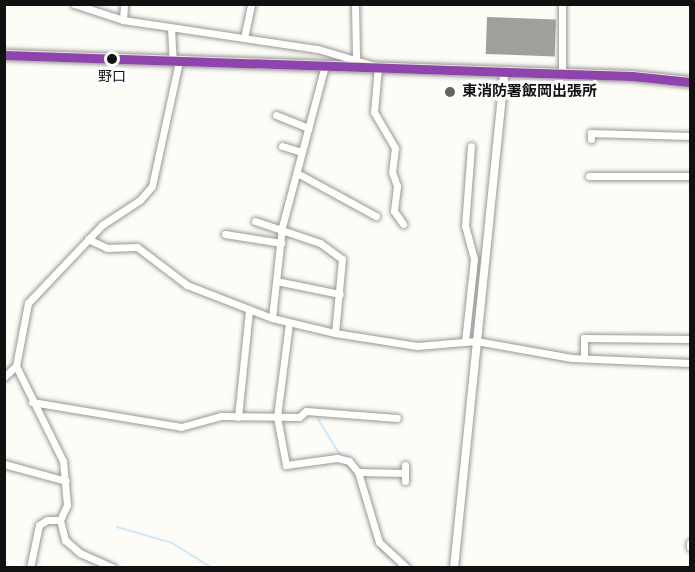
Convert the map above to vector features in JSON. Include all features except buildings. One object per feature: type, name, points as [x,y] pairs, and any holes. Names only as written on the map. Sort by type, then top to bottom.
[{"type":"highway","points":[[4,55],[562,74],[690,82]]},
{"type":"street","points":[[74,4],[123,20],[289,43],[356,58],[378,67],[374,112],[395,148],[392,172],[397,186],[394,211],[404,224]]},
{"type":"street","points":[[123,20],[124,4]]},
{"type":"street","points":[[244,38],[251,4]]},
{"type":"street","points":[[354,4],[356,58]]},
{"type":"street","points":[[562,4],[562,74]]},
{"type":"street","points":[[113,567],[75,549],[65,540],[60,520],[67,505],[63,460],[16,366],[28,303],[88,239],[152,186],[176,61],[171,28]]},
{"type":"street","points":[[272,318],[282,227],[325,65]]},
{"type":"street","points":[[454,567],[504,72]]},
{"type":"street","points":[[276,115],[309,128]]},
{"type":"street","points":[[591,139],[591,133],[690,136]]},
{"type":"street","points":[[282,146],[302,152]]},
{"type":"street","points":[[465,342],[474,260],[465,226],[471,146]]},
{"type":"street","points":[[297,173],[376,216]]},
{"type":"street","points":[[589,176],[690,177]]},
{"type":"street","points":[[255,221],[282,227],[320,243],[342,259],[336,333]]},
{"type":"street","points":[[225,234],[281,243]]},
{"type":"street","points":[[88,239],[107,248],[137,247],[177,280],[272,318],[336,333],[417,346],[476,341],[584,358],[690,363]]},
{"type":"street","points":[[276,281],[340,294]]},
{"type":"street","points":[[238,417],[249,310]]},
{"type":"street","points":[[289,322],[277,417],[286,465],[346,459],[358,472],[379,542],[407,567]]},
{"type":"street","points":[[584,358],[584,338],[690,339]]},
{"type":"street","points":[[4,377],[16,366]]},
{"type":"street","points":[[32,402],[190,427],[221,416],[299,417],[306,411],[397,418]]},
{"type":"street","points":[[4,464],[66,481]]},
{"type":"street","points":[[358,472],[405,473]]},
{"type":"street","points":[[30,567],[39,525],[47,520],[60,520]]},
{"type":"waterway","points":[[318,419],[342,458]]},
{"type":"waterway","points":[[345,462],[356,477]]},
{"type":"waterway","points":[[117,527],[172,543],[212,568]]},
{"type":"waterway","points":[[374,537],[381,551],[397,563]]},
{"type":"transit line","points":[[4,55],[632,76],[690,82]]},
{"type":"place","name":"野口","points":[[112,59]]},
{"type":"place","name":"東消防署飯岡出張所","points":[[450,92]]}]
